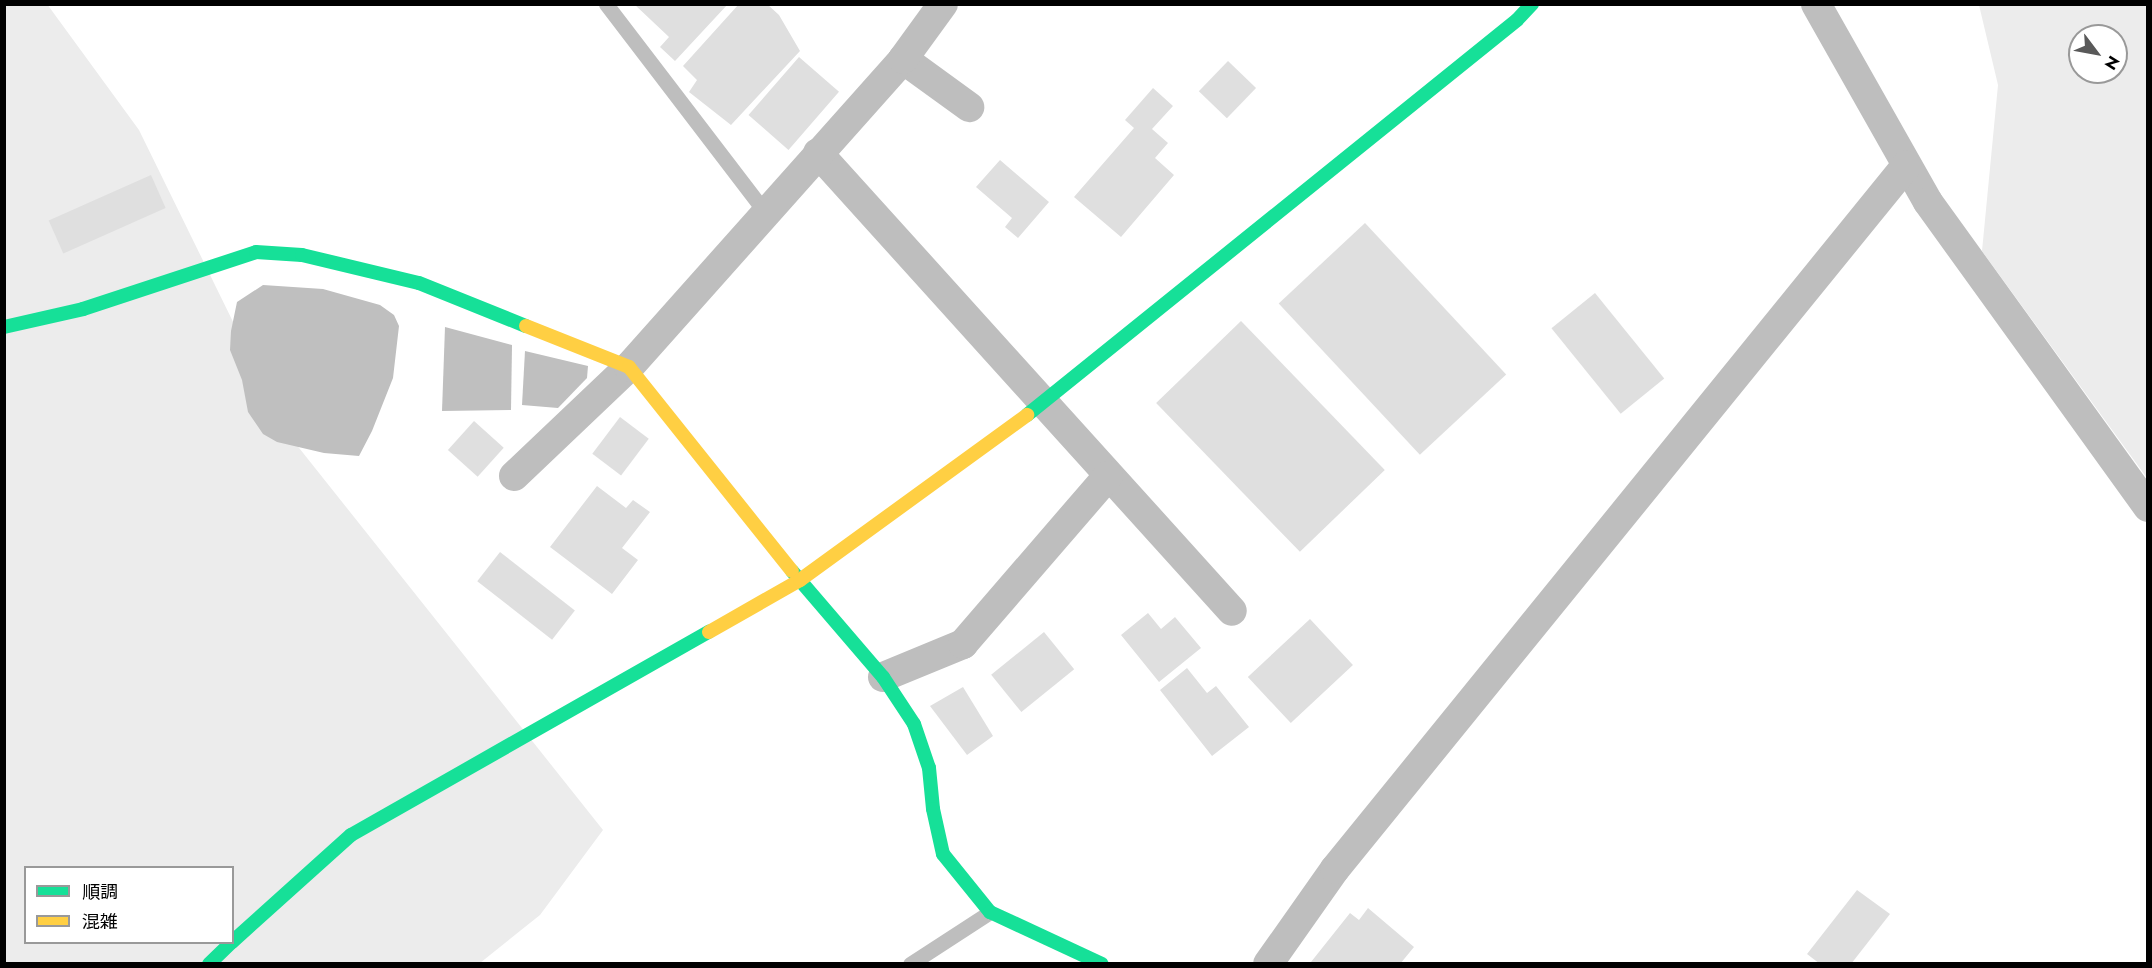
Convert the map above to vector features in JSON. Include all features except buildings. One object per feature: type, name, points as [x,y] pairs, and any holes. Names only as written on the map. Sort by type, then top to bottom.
[{"type":"street","points":[[514,476],[629,367],[903,59],[943,4]]},
{"type":"street","points":[[234,940],[351,835],[800,580],[1045,402],[1517,20],[1532,4]]},
{"type":"street","points":[[1815,4],[1906,166],[2018,329],[2148,507]]},
{"type":"street","points":[[903,59],[969,107]]},
{"type":"street","points":[[818,153],[1232,611]]},
{"type":"street","points":[[1268,963],[1335,869],[1906,166]]},
{"type":"street","points":[[4,327],[83,309],[256,252],[302,255],[419,283],[629,367],[800,580],[883,677],[914,724],[929,768],[933,809],[943,854],[990,912],[1102,963]]},
{"type":"street","points":[[883,677],[963,644],[1108,476]]},
{"type":"street","points":[[209,963],[230,944]]},
{"type":"lane","points":[[606,4],[766,213]]},
{"type":"lane","points":[[910,963],[990,912]]},
{"type":"shaded area","points":[[47,4],[139,130],[288,434],[603,830],[540,915],[480,963],[5,964],[4,5]]},
{"type":"shaded area","points":[[1979,5],[2147,5],[2147,478],[1982,251],[1998,85]]},
{"type":"shaded area","points":[[263,285],[323,289],[380,305],[394,315],[399,326],[393,378],[372,431],[359,456],[324,453],[277,442],[263,434],[248,412],[242,380],[230,350],[231,331],[237,302]]},
{"type":"shaded area","points":[[445,327],[512,345],[511,410],[442,411]]},
{"type":"shaded area","points":[[525,351],[588,366],[587,378],[558,408],[522,405]]},
{"type":"traffic: fast","points":[[1027,415],[1517,20],[1532,4]]},
{"type":"traffic: fast","points":[[4,327],[83,309],[256,252],[302,255],[419,283],[526,326]]},
{"type":"traffic: fast","points":[[792,571],[883,677],[914,724],[929,768],[933,809],[943,854],[990,912],[1102,964]]},
{"type":"traffic: fast","points":[[234,940],[351,835],[709,632]]},
{"type":"traffic: fast","points":[[209,964],[230,944]]},
{"type":"traffic: slow","points":[[526,326],[629,367],[792,571]]},
{"type":"traffic: slow","points":[[709,632],[800,580],[1027,415]]}]
